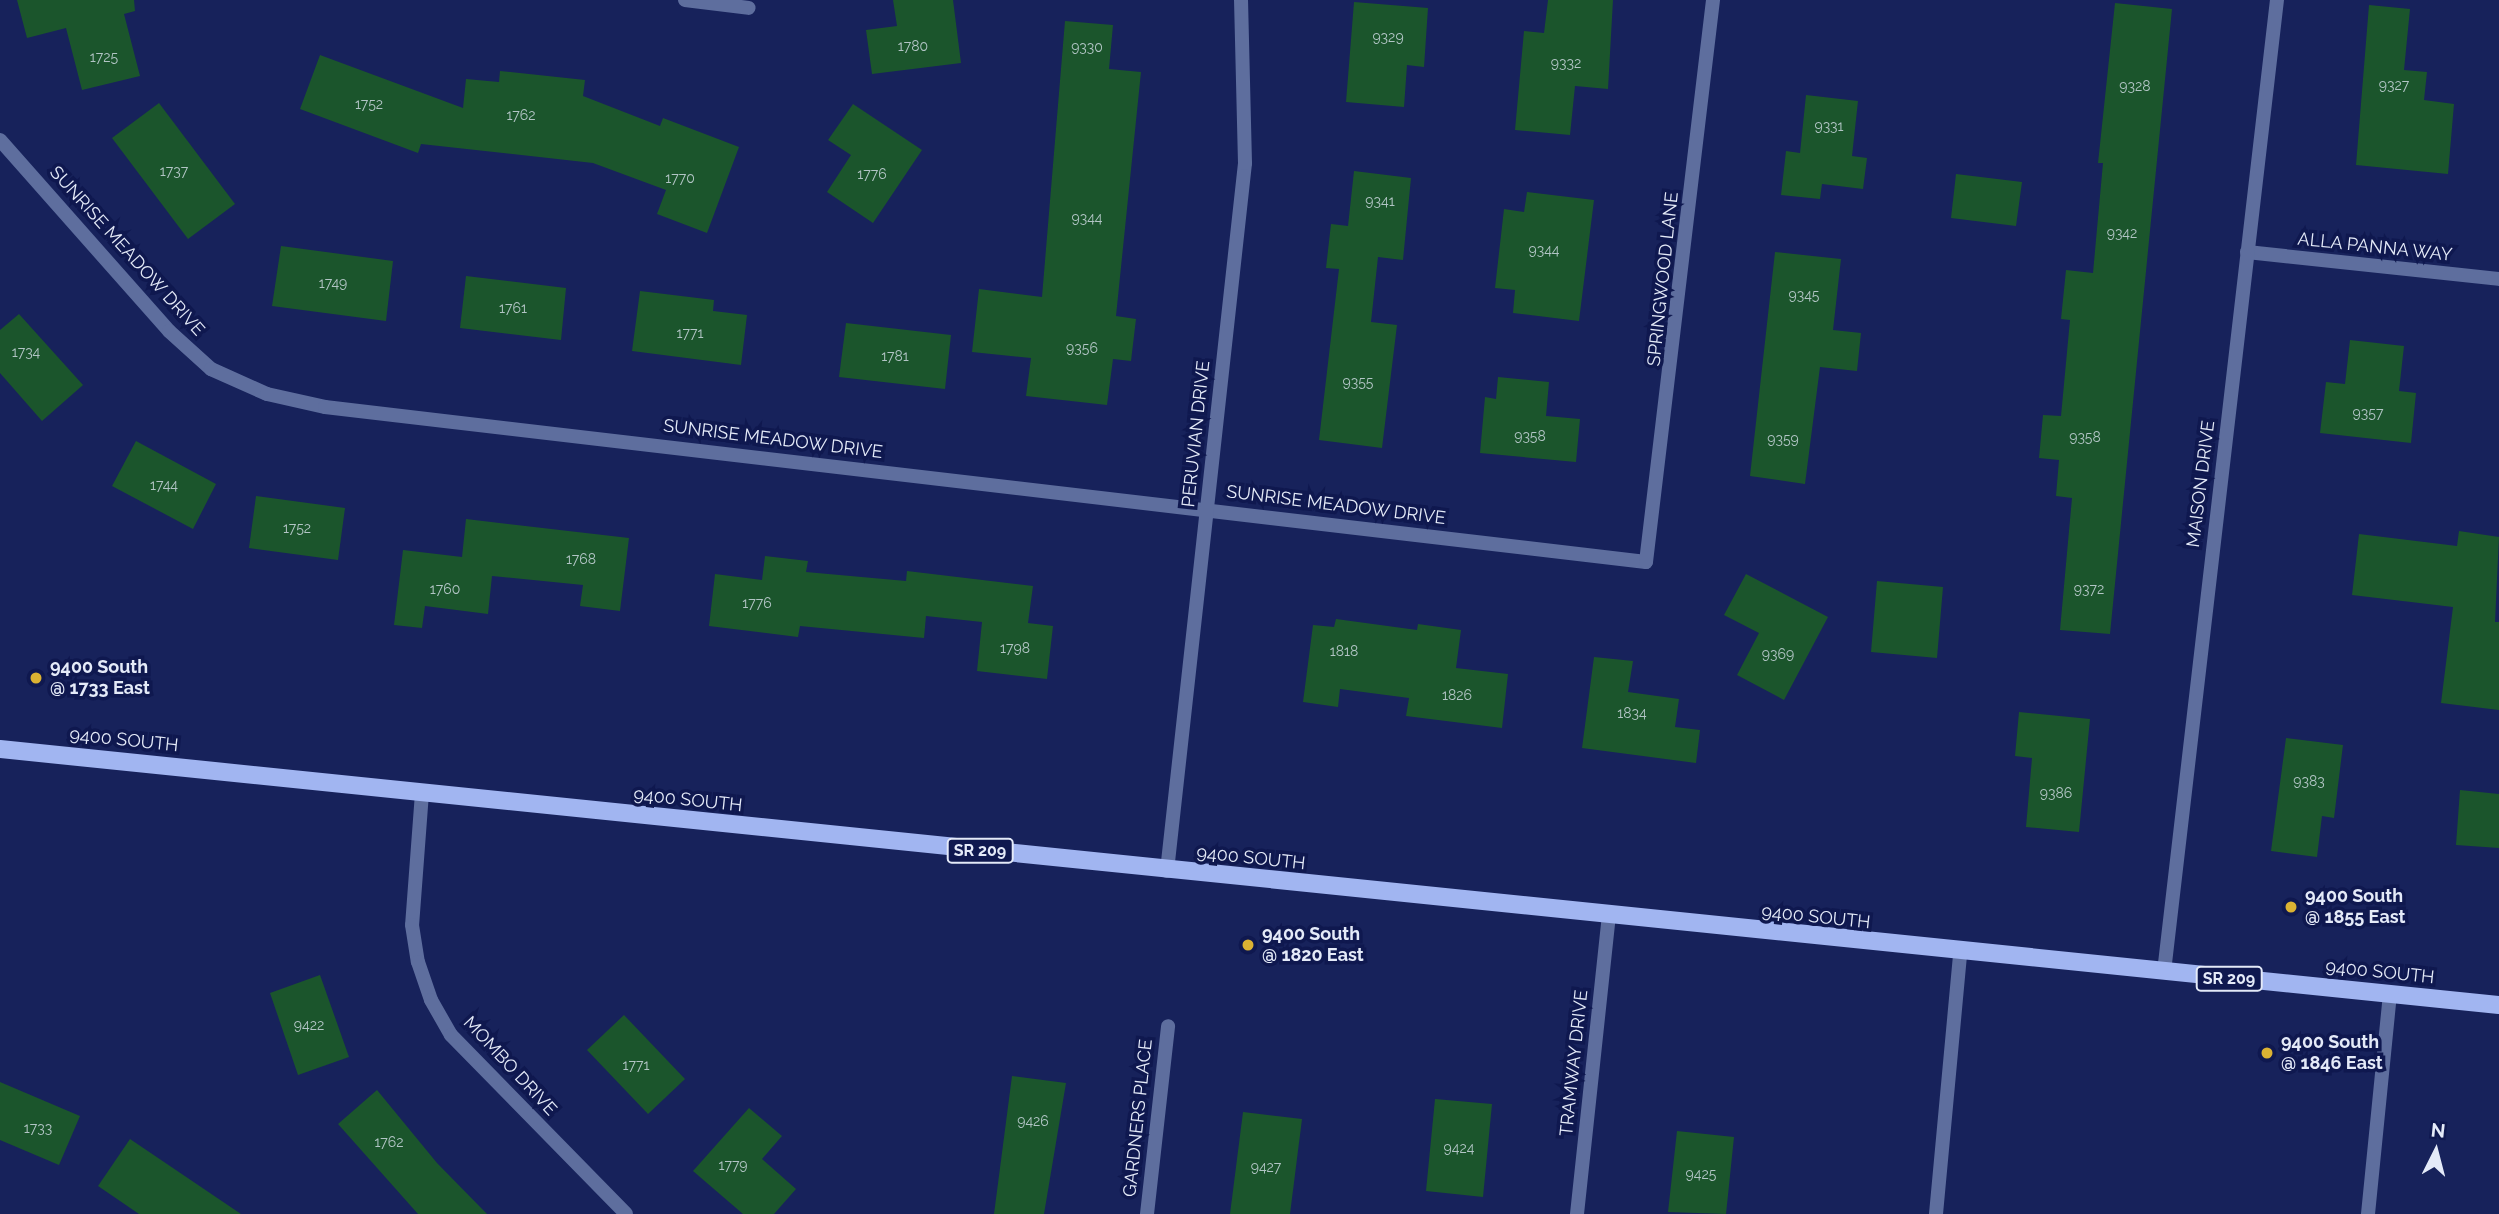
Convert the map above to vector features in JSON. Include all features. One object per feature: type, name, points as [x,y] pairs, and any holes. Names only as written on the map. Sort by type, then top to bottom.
[{"type":"main road","name":"9400 SOUTH","points":[[0,749],[1959,953],[2499,1005]]},
{"type":"street","points":[[685,0],[749,8]]},
{"type":"street","name":"PERUVIAN DRIVE","points":[[1167,871],[1245,163],[1241,0]]},
{"type":"street","name":"SPRINGWOOD LANE","points":[[1646,562],[1713,0]]},
{"type":"street","name":"MAISON DRIVE","points":[[2164,972],[2277,0]]},
{"type":"street","name":"SUNRISE MEADOW DRIVE","points":[[0,140],[169,331],[211,369],[267,394],[326,407],[1646,562]]},
{"type":"street","name":"ALLA PANNA WAY","points":[[2247,252],[2499,279]]},
{"type":"street","name":"MOMBO DRIVE","points":[[422,793],[412,925],[418,962],[431,1000],[451,1035],[626,1214]]},
{"type":"street","name":"TRAMWAY DRIVE","points":[[1577,1214],[1609,915]]},
{"type":"street","points":[[1936,1214],[1959,953]]},
{"type":"street","points":[[2368,1214],[2390,994]]},
{"type":"street","name":"GARDNERS PLACE","points":[[1147,1214],[1168,1026]]},
{"type":"building","points":[[17,0],[134,0],[135,11],[124,14],[140,76],[82,90],[66,28],[27,38]]},
{"type":"building","points":[[893,0],[953,0],[961,63],[872,74],[866,30],[897,26]]},
{"type":"building","points":[[1548,0],[1613,0],[1608,89],[1575,86],[1570,135],[1515,130],[1524,31],[1544,33]]},
{"type":"building","points":[[1354,2],[1428,8],[1424,67],[1407,65],[1404,107],[1346,102]]},
{"type":"building","points":[[2115,3],[2172,9],[2110,634],[2060,630],[2072,498],[2056,496],[2059,460],[2039,458],[2043,415],[2061,416],[2070,320],[2061,319],[2066,270],[2093,273],[2103,163],[2098,163]]},
{"type":"building","points":[[2369,5],[2410,9],[2404,70],[2427,72],[2424,100],[2454,104],[2448,174],[2356,165]]},
{"type":"building","points":[[1065,21],[1113,25],[1109,69],[1141,72],[1116,316],[1136,319],[1131,361],[1113,359],[1107,405],[1026,396],[1031,358],[972,352],[979,289],[1042,297]]},
{"type":"building","points":[[320,55],[463,108],[466,79],[499,82],[500,71],[585,80],[583,96],[660,126],[663,118],[739,147],[707,233],[657,214],[666,190],[593,163],[421,144],[418,153],[300,109]]},
{"type":"building","points":[[1806,95],[1858,101],[1852,156],[1867,158],[1863,189],[1822,184],[1820,199],[1781,195],[1786,151],[1800,153]]},
{"type":"building","points":[[159,103],[235,204],[188,239],[112,138]]},
{"type":"building","points":[[853,104],[922,150],[873,223],[827,192],[851,155],[828,140]]},
{"type":"building","points":[[1354,171],[1411,178],[1403,260],[1378,257],[1371,322],[1397,325],[1382,448],[1319,440],[1339,269],[1326,268],[1331,224],[1348,226]]},
{"type":"building","points":[[1956,174],[2022,182],[2016,226],[1951,218]]},
{"type":"building","points":[[1527,192],[1594,200],[1579,321],[1513,313],[1515,290],[1495,288],[1504,209],[1524,212]]},
{"type":"building","points":[[281,246],[393,261],[386,321],[272,306]]},
{"type":"building","points":[[1775,252],[1841,259],[1833,330],[1861,333],[1857,371],[1820,367],[1805,484],[1750,476]]},
{"type":"building","points":[[466,276],[566,288],[561,340],[460,328]]},
{"type":"building","points":[[640,291],[714,300],[713,311],[747,315],[741,365],[632,351]]},
{"type":"building","points":[[19,314],[83,385],[42,421],[0,373],[0,330]]},
{"type":"building","points":[[846,323],[951,335],[945,389],[839,377]]},
{"type":"building","points":[[2350,340],[2404,346],[2399,391],[2416,393],[2411,443],[2320,433],[2326,382],[2345,384]]},
{"type":"building","points":[[1498,377],[1549,382],[1546,416],[1580,419],[1576,462],[1480,453],[1485,397],[1496,399]]},
{"type":"building","points":[[136,441],[216,484],[193,529],[112,486]]},
{"type":"building","points":[[256,496],[345,508],[338,560],[249,548]]},
{"type":"building","points":[[466,519],[629,538],[620,611],[580,606],[583,585],[492,576],[488,614],[425,606],[422,628],[394,625],[403,550],[462,557]]},
{"type":"building","points":[[2459,531],[2499,537],[2495,622],[2499,622],[2499,710],[2441,703],[2453,607],[2352,595],[2359,534],[2457,546]]},
{"type":"building","points":[[765,556],[808,561],[806,572],[906,581],[907,571],[1033,586],[1028,623],[1053,626],[1047,679],[977,671],[982,622],[926,616],[924,638],[800,626],[798,637],[709,626],[715,574],[762,580]]},
{"type":"building","points":[[1746,574],[1828,617],[1784,700],[1737,675],[1759,633],[1724,615]]},
{"type":"building","points":[[1877,581],[1943,587],[1937,658],[1871,652]]},
{"type":"building","points":[[1336,619],[1417,630],[1418,624],[1461,630],[1456,668],[1508,674],[1502,728],[1406,716],[1409,698],[1340,689],[1338,707],[1303,702],[1313,625],[1334,627]]},
{"type":"building","points":[[1594,657],[1633,661],[1628,692],[1679,699],[1675,727],[1700,730],[1696,763],[1582,748]]},
{"type":"building","points":[[2019,712],[2090,719],[2079,832],[2026,827],[2032,758],[2015,756]]},
{"type":"building","points":[[2286,738],[2343,745],[2334,818],[2322,816],[2317,857],[2271,851]]},
{"type":"building","points":[[2460,790],[2499,794],[2499,848],[2456,845]]},
{"type":"building","points":[[320,975],[349,1057],[298,1075],[270,993]]},
{"type":"building","points":[[624,1015],[685,1079],[648,1114],[587,1050]]},
{"type":"building","points":[[1012,1076],[1066,1083],[1044,1214],[994,1214]]},
{"type":"building","points":[[0,1082],[80,1116],[59,1165],[0,1140]]},
{"type":"building","points":[[377,1090],[437,1163],[487,1214],[418,1214],[338,1124]]},
{"type":"building","points":[[1435,1099],[1492,1104],[1483,1197],[1426,1191]]},
{"type":"building","points":[[749,1108],[782,1136],[762,1159],[796,1189],[774,1214],[743,1214],[693,1171]]},
{"type":"building","points":[[1243,1112],[1302,1119],[1290,1214],[1230,1214]]},
{"type":"building","points":[[1677,1131],[1734,1137],[1726,1214],[1668,1212]]},
{"type":"building","points":[[130,1139],[241,1214],[139,1214],[98,1186]]},
{"type":"place","name":"9400 South @ 1733 East","points":[[36,678]]},
{"type":"place","name":"9400 South @ 1855 East","points":[[2291,907]]},
{"type":"place","name":"9400 South @ 1820 East","points":[[1248,945]]},
{"type":"place","name":"9400 South @ 1846 East","points":[[2267,1053]]}]
